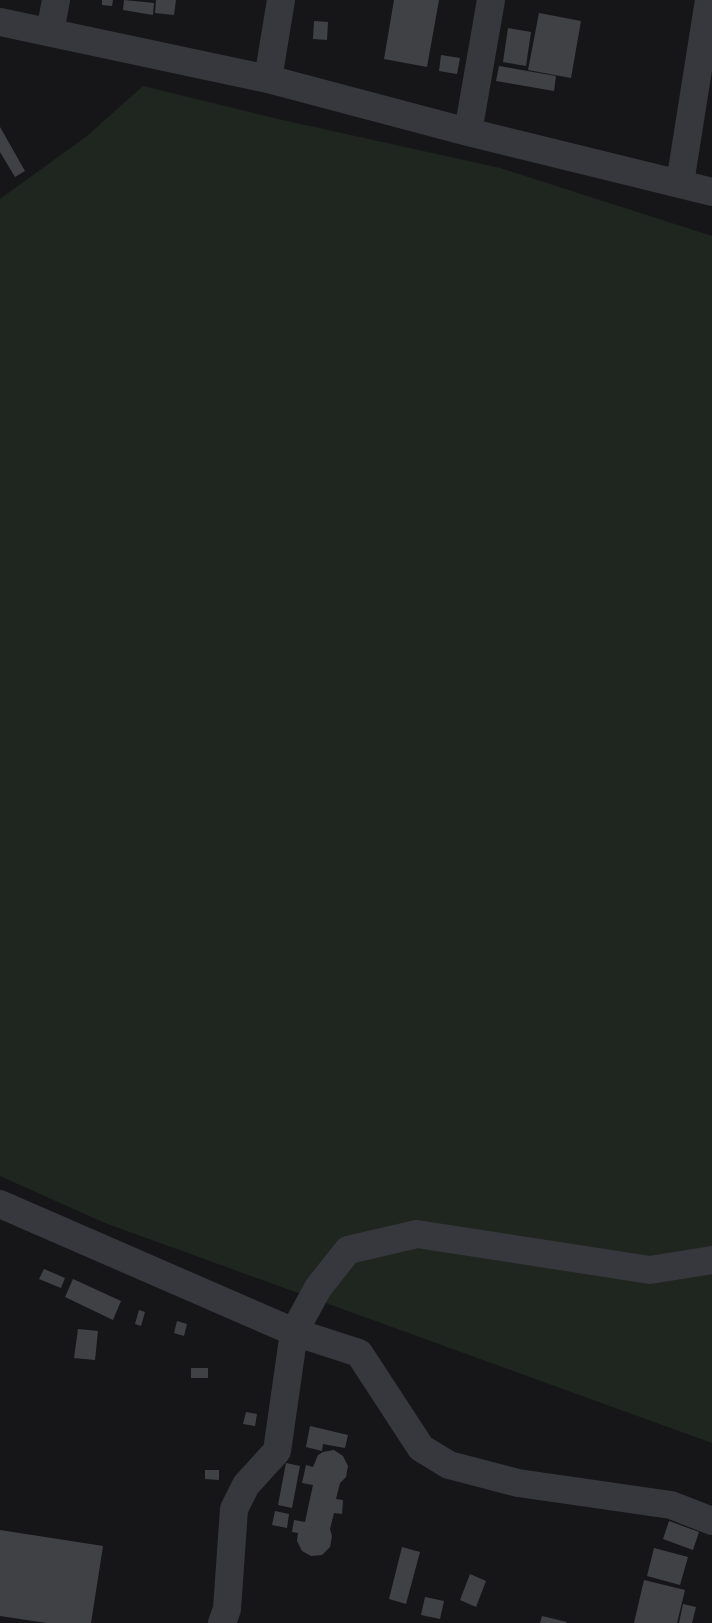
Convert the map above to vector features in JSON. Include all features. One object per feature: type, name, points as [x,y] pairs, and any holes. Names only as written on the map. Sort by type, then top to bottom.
[{"type":"street","points":[[50,32],[56,0]]},
{"type":"street","points":[[268,80],[282,0]]},
{"type":"street","points":[[468,132],[491,0]]},
{"type":"street","points":[[680,183],[709,0]]},
{"type":"street","points":[[0,22],[268,80],[468,132],[712,192]]},
{"type":"street","points":[[0,1204],[294,1332],[358,1353],[421,1448],[449,1465],[518,1483],[671,1505],[712,1521]]},
{"type":"street","points":[[222,1623],[226,1609],[234,1509],[246,1485],[277,1451],[294,1332],[318,1288],[348,1250],[417,1234],[650,1270],[712,1260]]},
{"type":"shaded area","points":[[143,86],[278,119],[500,168],[712,236],[712,1443],[105,1223],[0,1176],[0,199],[87,136]]},
{"type":"building","points":[[102,0],[113,0],[112,6],[102,5]]},
{"type":"building","points":[[124,0],[154,3],[153,15],[123,10]]},
{"type":"building","points":[[156,0],[176,0],[174,15],[155,13]]},
{"type":"building","points":[[394,0],[439,0],[427,67],[384,59]]},
{"type":"building","points":[[539,13],[581,21],[571,78],[528,70]]},
{"type":"building","points":[[314,21],[328,22],[327,40],[313,39]]},
{"type":"building","points":[[508,28],[531,32],[526,66],[503,62]]},
{"type":"building","points":[[441,55],[460,58],[457,74],[439,71]]},
{"type":"building","points":[[499,66],[556,76],[554,91],[496,81]]},
{"type":"building","points":[[0,127],[25,171],[15,177],[0,152]]},
{"type":"building","points":[[44,1269],[65,1278],[61,1288],[39,1279]]},
{"type":"building","points":[[73,1279],[121,1301],[113,1320],[65,1297]]},
{"type":"building","points":[[139,1310],[145,1312],[141,1326],[135,1324]]},
{"type":"building","points":[[177,1321],[187,1324],[184,1336],[174,1333]]},
{"type":"building","points":[[78,1329],[98,1331],[95,1360],[74,1358]]},
{"type":"building","points":[[191,1368],[208,1368],[208,1378],[191,1378]]},
{"type":"building","points":[[246,1412],[257,1414],[255,1426],[243,1424]]},
{"type":"building","points":[[310,1426],[348,1435],[345,1448],[323,1444],[322,1451],[306,1447]]},
{"type":"building","points":[[334,1450],[343,1456],[348,1466],[346,1477],[340,1483],[336,1499],[343,1500],[342,1514],[334,1513],[330,1529],[332,1536],[330,1547],[322,1555],[311,1556],[302,1551],[297,1541],[298,1533],[292,1532],[294,1520],[305,1522],[313,1485],[302,1483],[306,1465],[313,1467],[318,1455]]},
{"type":"building","points":[[286,1463],[300,1466],[292,1508],[278,1505]]},
{"type":"building","points":[[205,1470],[219,1470],[219,1480],[205,1479]]},
{"type":"building","points":[[275,1511],[289,1514],[287,1528],[272,1525]]},
{"type":"building","points":[[669,1521],[699,1532],[693,1550],[663,1539]]},
{"type":"building","points":[[0,1530],[103,1546],[91,1623],[47,1623],[0,1616]]},
{"type":"building","points":[[402,1547],[420,1552],[406,1604],[389,1599]]},
{"type":"building","points":[[654,1548],[688,1557],[680,1585],[647,1576]]},
{"type":"building","points":[[470,1574],[486,1581],[476,1607],[460,1600]]},
{"type":"building","points":[[644,1580],[685,1590],[677,1623],[634,1623]]},
{"type":"building","points":[[425,1597],[444,1601],[440,1619],[421,1615]]},
{"type":"building","points":[[683,1604],[696,1607],[692,1623],[679,1623]]},
{"type":"building","points":[[542,1616],[567,1622],[540,1623]]}]
